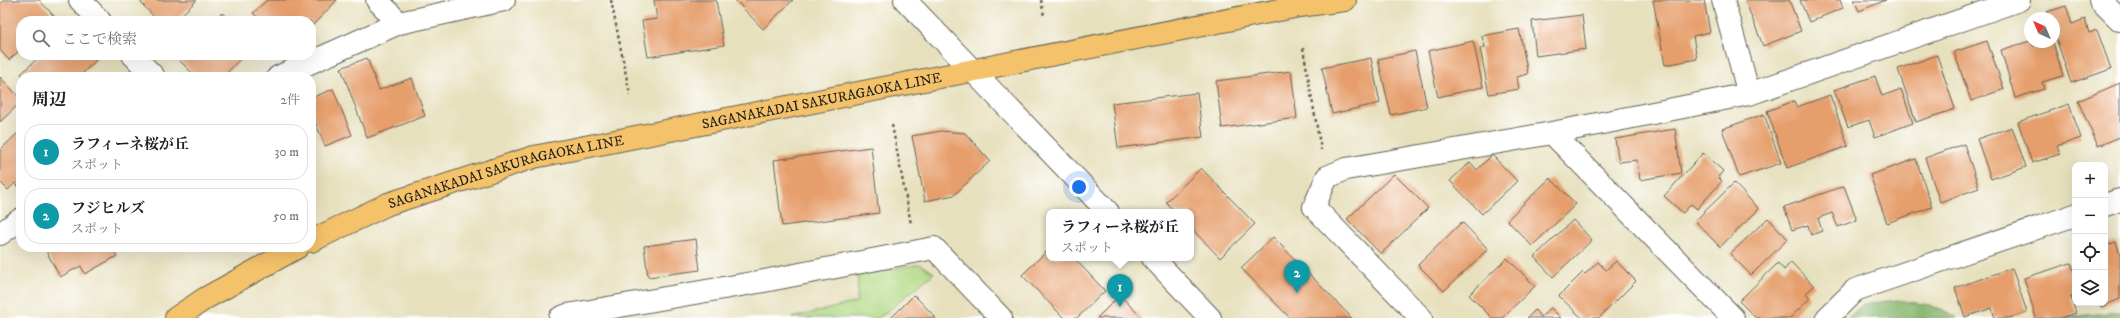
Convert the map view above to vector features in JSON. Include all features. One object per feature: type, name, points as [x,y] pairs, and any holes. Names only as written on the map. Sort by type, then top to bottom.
[{"type":"main road","name":"SAGANAKADAI SAKURAGAOKA LINE","points":[[316,239],[388,204],[534,157],[1298,6],[1345,0]]},
{"type":"main road","points":[[176,318],[219,290],[289,252]]},
{"type":"street","points":[[80,0],[95,16]]},
{"type":"street","points":[[377,0],[399,23]]},
{"type":"street","points":[[289,72],[399,23],[504,0]]},
{"type":"street","points":[[905,0],[1105,209]]},
{"type":"street","points":[[1723,0],[1749,94]]},
{"type":"street","points":[[1420,318],[1314,207],[1327,177],[1346,169],[1552,133],[1749,94],[2019,0]]},
{"type":"street","points":[[2100,0],[2120,20]]},
{"type":"street","points":[[138,60],[149,72]]},
{"type":"street","points":[[1552,133],[1733,318]]},
{"type":"street","points":[[2108,204],[2120,200]]},
{"type":"street","points":[[1827,318],[1855,290],[2072,216]]},
{"type":"street","points":[[560,318],[567,315],[764,282],[934,248],[1001,318]]},
{"type":"street","points":[[1156,261],[1210,318]]},
{"type":"path","points":[[611,0],[630,95]]},
{"type":"path","points":[[1041,0],[1044,16]]},
{"type":"path","points":[[1303,48],[1327,177]]},
{"type":"path","points":[[892,125],[916,252]]},
{"type":"green space","points":[[920,264],[934,273],[879,318],[791,318],[857,302],[858,275]]},
{"type":"green space","points":[[1897,300],[1930,305],[1957,318],[1848,318],[1863,304]]},
{"type":"green space","points":[[2120,312],[2120,318],[2053,318]]},
{"type":"building","points":[[4,0],[39,0],[54,16],[16,16],[16,54],[9,60],[0,50],[0,4]]},
{"type":"building","points":[[144,0],[197,0],[180,16],[153,16],[141,3]]},
{"type":"building","points":[[267,0],[337,0],[316,22],[316,16],[256,16],[253,13]]},
{"type":"building","points":[[654,0],[716,0],[724,45],[648,57],[642,21],[657,19]]},
{"type":"building","points":[[735,0],[793,0],[763,29]]},
{"type":"building","points":[[1653,0],[1704,0],[1710,32],[1693,36],[1697,59],[1665,65]]},
{"type":"building","points":[[1745,0],[1789,0],[1801,31],[1763,46]]},
{"type":"building","points":[[1800,0],[1840,0],[1843,8],[1809,22]]},
{"type":"building","points":[[1854,0],[1886,0],[1859,11]]},
{"type":"building","points":[[2066,6],[2072,24],[2085,19],[2089,33],[2097,30],[2111,69],[2071,83],[2059,48],[2060,12],[2047,12]]},
{"type":"building","points":[[1582,15],[1586,49],[1536,56],[1532,21]]},
{"type":"building","points":[[1519,29],[1528,74],[1517,77],[1519,89],[1489,94],[1480,48],[1485,47],[1482,36]]},
{"type":"building","points":[[1473,41],[1483,87],[1438,97],[1428,51]]},
{"type":"building","points":[[1987,41],[2004,89],[1971,101],[1954,52]]},
{"type":"building","points":[[2024,43],[2024,48],[2055,48],[2063,76],[2042,82],[2044,89],[2015,98],[2001,50]]},
{"type":"building","points":[[1415,51],[1427,107],[1391,115],[1378,59]]},
{"type":"building","points":[[1937,55],[1955,109],[1916,122],[1898,69]]},
{"type":"building","points":[[367,58],[379,90],[412,78],[425,116],[367,138],[341,68]]},
{"type":"building","points":[[1371,58],[1380,103],[1332,114],[1322,68]]},
{"type":"building","points":[[36,60],[96,60],[84,72],[23,72]]},
{"type":"building","points":[[179,60],[239,60],[228,72],[191,72]]},
{"type":"building","points":[[1291,71],[1297,118],[1222,128],[1216,81]]},
{"type":"building","points":[[1875,76],[1882,96],[1901,89],[1913,123],[1875,137],[1869,120],[1848,127],[1834,90]]},
{"type":"building","points":[[0,77],[16,94],[16,107],[0,122]]},
{"type":"building","points":[[2120,83],[2120,137],[2098,146],[2078,101]]},
{"type":"building","points":[[333,89],[352,135],[325,146],[316,124],[316,96]]},
{"type":"building","points":[[1197,93],[1203,137],[1118,148],[1112,103]]},
{"type":"building","points":[[1830,95],[1848,146],[1787,168],[1767,111],[1794,101],[1797,107]]},
{"type":"building","points":[[2069,104],[2081,138],[2057,146],[2060,154],[2032,163],[2018,122]]},
{"type":"building","points":[[1764,114],[1781,163],[1739,177],[1722,129]]},
{"type":"building","points":[[2012,127],[2026,167],[1991,179],[1977,139]]},
{"type":"building","points":[[1675,129],[1681,173],[1640,180],[1637,160],[1619,162],[1615,139]]},
{"type":"building","points":[[941,131],[965,133],[990,161],[954,195],[925,201],[912,136]]},
{"type":"building","points":[[16,135],[16,184],[15,183],[8,190],[0,182],[0,150]]},
{"type":"building","points":[[1964,144],[1979,188],[1940,202],[1925,158]]},
{"type":"building","points":[[871,147],[879,213],[782,226],[774,160]]},
{"type":"building","points":[[1703,153],[1723,171],[1718,177],[1722,181],[1697,209],[1691,204],[1683,213],[1664,196]]},
{"type":"building","points":[[1492,155],[1517,181],[1482,214],[1450,181],[1470,162],[1477,170]]},
{"type":"building","points":[[1916,159],[1932,207],[1887,223],[1870,175]]},
{"type":"building","points":[[1201,168],[1255,224],[1220,258],[1194,231],[1194,209],[1172,209],[1166,202]]},
{"type":"building","points":[[1394,174],[1428,208],[1381,254],[1347,219]]},
{"type":"building","points":[[1550,178],[1576,204],[1532,246],[1507,220]]},
{"type":"building","points":[[1734,183],[1759,209],[1720,247],[1695,221]]},
{"type":"building","points":[[1844,186],[1857,220],[1838,227],[1832,213],[1818,218],[1822,231],[1811,235],[1808,225],[1792,230],[1784,207]]},
{"type":"building","points":[[1768,218],[1788,239],[1751,275],[1730,254]]},
{"type":"building","points":[[1573,220],[1592,240],[1553,277],[1534,257]]},
{"type":"building","points":[[1462,222],[1488,249],[1444,291],[1418,265]]},
{"type":"building","points":[[1273,237],[1352,318],[1290,318],[1241,268]]},
{"type":"building","points":[[696,239],[700,270],[648,277],[644,246]]},
{"type":"building","points":[[2116,242],[2120,254],[2120,299],[2108,304],[2108,270],[2108,245]]},
{"type":"building","points":[[47,252],[115,252],[117,256],[85,274],[81,266],[60,277]]},
{"type":"building","points":[[1046,252],[1046,261],[1077,261],[1105,291],[1077,318],[1064,318],[1022,275]]},
{"type":"building","points":[[1507,258],[1535,286],[1502,318],[1492,318],[1469,295]]},
{"type":"building","points":[[1616,261],[1636,281],[1599,318],[1582,318],[1559,296],[1583,272],[1585,274],[1598,262],[1606,270]]},
{"type":"building","points":[[1791,262],[1814,286],[1806,293],[1810,298],[1790,318],[1756,318],[1739,301],[1778,263],[1784,270]]},
{"type":"building","points":[[2071,263],[2071,297],[2072,306],[2074,306],[2076,313],[2061,318],[2036,318],[2024,278]]},
{"type":"building","points":[[2012,268],[2027,312],[2009,318],[1995,318],[1992,308],[1965,317],[1955,288]]},
{"type":"building","points":[[914,295],[936,318],[891,318]]},
{"type":"building","points":[[1120,295],[1142,318],[1097,318]]},
{"type":"building","points":[[1551,308],[1561,318],[1527,318],[1535,310],[1541,317]]},
{"type":"place","name":"フジヒルズ","points":[[1297,293]]},
{"type":"place","name":"ラフィーネ桜が丘","points":[[1120,307]]}]
